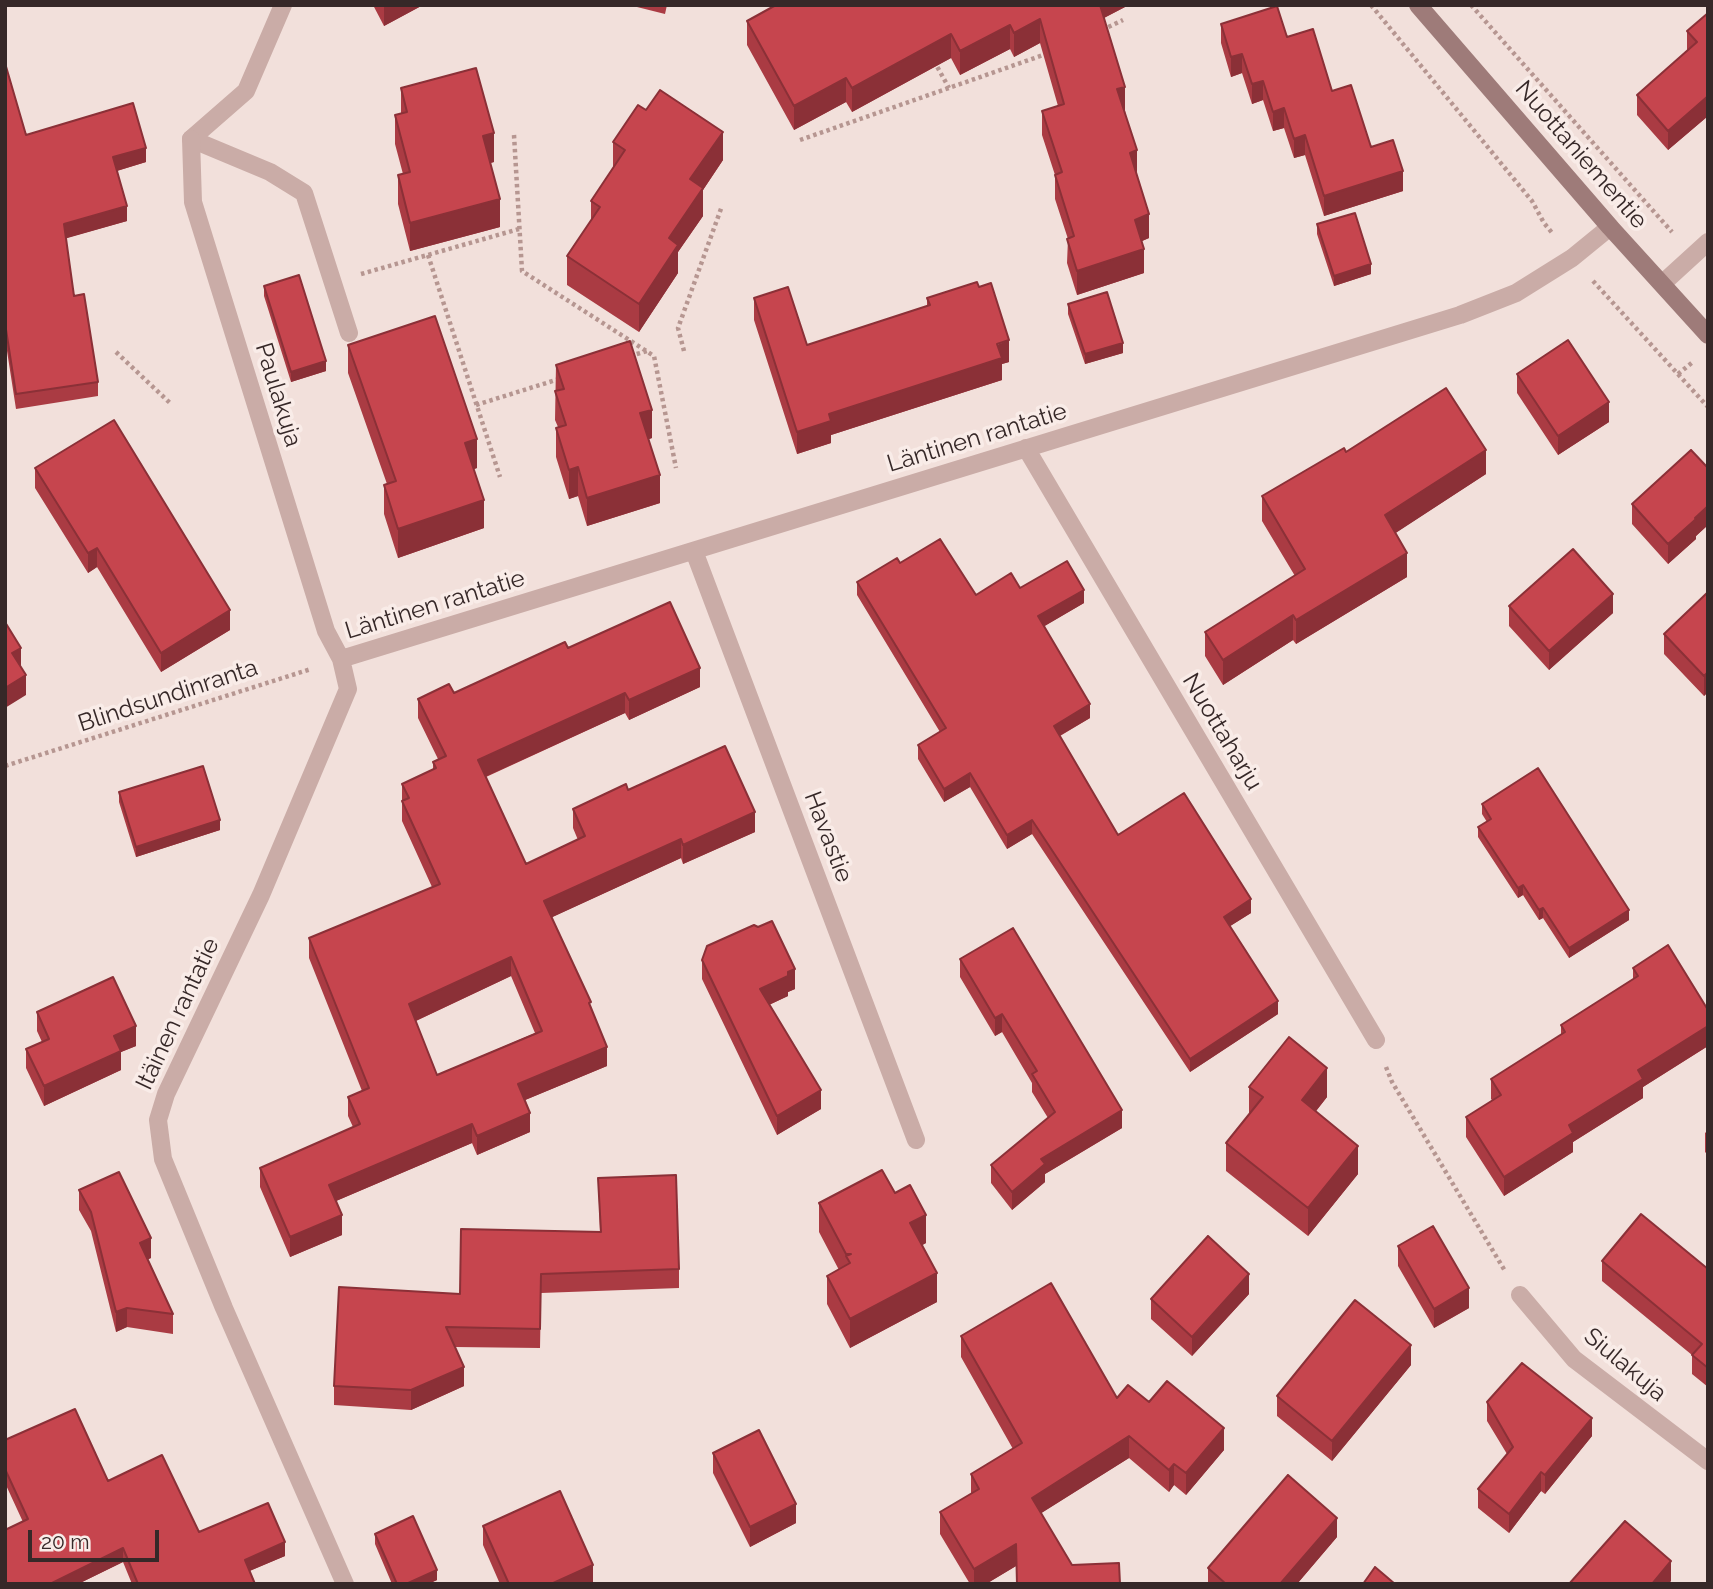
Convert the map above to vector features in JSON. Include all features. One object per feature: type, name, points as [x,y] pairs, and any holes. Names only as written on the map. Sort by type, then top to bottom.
[{"type":"main road","name":"Nuottaniementie","points":[[1418,5],[1610,227],[1708,335]]},
{"type":"street","points":[[283,5],[246,91],[191,139],[270,172],[304,193],[349,333]]},
{"type":"street","name":"Paulakuja","points":[[191,139],[192,202],[326,631],[341,659]]},
{"type":"street","name":"Läntinen rantatie","points":[[341,659],[1460,315],[1516,293],[1572,258],[1610,227]]},
{"type":"street","points":[[1663,283],[1708,242]]},
{"type":"street","name":"Nuottaharju","points":[[1027,448],[1376,1041]]},
{"type":"street","name":"Havastie","points":[[694,551],[916,1140]]},
{"type":"street","name":"Itäinen rantatie","points":[[341,659],[348,689],[261,895],[166,1094],[158,1120],[163,1158],[248,1365],[345,1584]]},
{"type":"street","name":"Siulakuja","points":[[1520,1295],[1574,1359],[1708,1461]]},
{"type":"path","points":[[1371,5],[1532,201],[1544,223],[1572,258],[1708,407]]},
{"type":"path","points":[[1471,5],[1694,256]]},
{"type":"path","points":[[1098,31],[1123,20]]},
{"type":"path","points":[[800,140],[1060,48]]},
{"type":"path","points":[[930,52],[949,88]]},
{"type":"path","points":[[514,135],[522,271],[654,356],[676,468]]},
{"type":"path","points":[[684,351],[678,328],[722,206]]},
{"type":"path","points":[[333,282],[519,229]]},
{"type":"path","points":[[428,255],[499,477]]},
{"type":"path","points":[[621,359],[647,351]]},
{"type":"path","points":[[116,352],[170,402]]},
{"type":"path","points":[[476,405],[563,377]]},
{"type":"path","name":"Blindsundinranta","points":[[5,766],[341,659]]},
{"type":"path","points":[[1376,1041],[1392,1083],[1520,1295]]},
{"type":"building","points":[[776,5],[1100,5],[1125,87],[1117,89],[1137,150],[1130,153],[1149,214],[1135,220],[1144,249],[1077,271],[1067,239],[1074,236],[1055,175],[1062,172],[1042,111],[1064,104],[1040,19],[1014,33],[1010,25],[960,51],[951,34],[852,88],[846,78],[794,106],[747,21]]},
{"type":"building","points":[[1277,6],[1287,37],[1313,29],[1332,91],[1351,85],[1371,147],[1393,140],[1403,171],[1324,196],[1305,135],[1294,139],[1284,108],[1273,112],[1263,81],[1252,84],[1242,54],[1231,57],[1221,24]]},
{"type":"building","points":[[1708,13],[1708,96],[1668,131],[1637,95],[1697,42],[1687,31]]},
{"type":"building","points":[[5,63],[26,135],[133,103],[146,148],[113,157],[127,206],[64,224],[74,296],[84,294],[98,382],[16,394],[5,323]]},
{"type":"building","points":[[476,68],[494,133],[483,136],[500,199],[410,223],[398,175],[410,172],[395,115],[407,112],[401,88]]},
{"type":"building","points":[[660,90],[723,132],[690,179],[703,188],[669,238],[678,245],[639,304],[567,256],[600,207],[591,201],[625,150],[613,142],[638,105],[646,110]]},
{"type":"building","points":[[1355,213],[1371,264],[1334,276],[1317,224]]},
{"type":"building","points":[[299,275],[326,361],[291,372],[264,286]]},
{"type":"building","points":[[977,282],[979,287],[991,283],[1009,340],[997,344],[1002,358],[829,414],[831,421],[797,432],[754,298],[788,287],[807,345],[930,305],[927,298]]},
{"type":"building","points":[[1107,292],[1123,343],[1085,354],[1068,304]]},
{"type":"building","points":[[435,316],[477,439],[465,443],[484,500],[398,529],[384,485],[396,481],[348,345]]},
{"type":"building","points":[[1568,340],[1609,402],[1558,436],[1517,374]]},
{"type":"building","points":[[630,341],[652,410],[640,413],[660,475],[587,498],[578,467],[569,470],[556,428],[566,425],[555,391],[564,389],[556,365]]},
{"type":"building","points":[[1446,388],[1486,450],[1385,515],[1407,553],[1296,620],[1293,615],[1223,660],[1205,632],[1305,569],[1262,496],[1344,448],[1346,452]]},
{"type":"building","points":[[114,420],[230,610],[161,653],[97,548],[88,553],[35,468]]},
{"type":"building","points":[[1691,450],[1708,468],[1708,506],[1668,544],[1632,504]]},
{"type":"building","points":[[940,539],[976,595],[1011,573],[1020,588],[1067,561],[1084,590],[1038,616],[1090,704],[1054,726],[1118,835],[1184,793],[1251,899],[1224,917],[1278,1001],[1190,1059],[1032,820],[1007,835],[970,773],[944,789],[918,745],[946,728],[857,582],[897,558],[900,563]]},
{"type":"building","points":[[1573,549],[1613,594],[1549,651],[1509,606]]},
{"type":"building","points":[[1708,592],[1708,672],[1704,676],[1664,634]]},
{"type":"building","points":[[670,602],[700,668],[629,700],[625,693],[478,760],[526,864],[585,836],[573,809],[626,784],[628,790],[725,746],[755,812],[683,845],[681,839],[544,901],[591,1002],[589,1003],[607,1047],[518,1084],[530,1113],[477,1136],[472,1124],[329,1185],[342,1215],[290,1237],[260,1168],[360,1124],[348,1097],[369,1088],[309,938],[440,884],[402,801],[409,798],[402,784],[436,768],[433,762],[446,756],[418,699],[449,684],[454,693],[565,642],[568,648]],"holes":[[[511,957],[542,1031],[437,1075],[409,1004]]]},
{"type":"building","points":[[5,622],[21,648],[12,653],[26,675],[5,688]]},
{"type":"building","points":[[203,766],[220,820],[136,847],[119,792]]},
{"type":"building","points":[[1538,768],[1629,910],[1569,948],[1543,908],[1539,910],[1523,885],[1518,888],[1478,827],[1491,819],[1482,804]]},
{"type":"building","points":[[772,921],[795,969],[788,972],[788,976],[760,989],[821,1090],[777,1116],[702,960],[707,946],[754,925],[758,927]]},
{"type":"building","points":[[1013,928],[1122,1110],[1041,1159],[1045,1164],[1012,1192],[991,1165],[1055,1112],[1032,1074],[1037,1071],[1002,1014],[995,1018],[960,959]]},
{"type":"building","points":[[1668,945],[1708,1010],[1708,1026],[1638,1070],[1643,1079],[1569,1125],[1573,1133],[1504,1177],[1466,1117],[1501,1095],[1491,1079],[1565,1032],[1561,1025],[1638,976],[1633,968]]},
{"type":"building","points":[[113,977],[136,1026],[114,1036],[121,1051],[44,1086],[26,1049],[49,1039],[37,1012]]},
{"type":"building","points":[[1289,1037],[1327,1068],[1302,1100],[1358,1146],[1308,1208],[1226,1143],[1263,1097],[1249,1087]]},
{"type":"building","points":[[882,1170],[895,1193],[910,1185],[926,1215],[910,1223],[937,1273],[850,1319],[827,1276],[850,1263],[846,1256],[851,1254],[846,1254],[819,1203]]},
{"type":"building","points":[[119,1172],[151,1238],[140,1243],[173,1314],[127,1308],[116,1312],[91,1212],[79,1190]]},
{"type":"building","points":[[676,1175],[679,1269],[541,1274],[540,1329],[446,1327],[464,1367],[411,1390],[334,1386],[339,1287],[460,1294],[461,1229],[601,1232],[598,1178]]},
{"type":"building","points":[[1641,1214],[1708,1269],[1708,1368],[1692,1355],[1702,1344],[1602,1261]]},
{"type":"building","points":[[1433,1226],[1469,1288],[1434,1309],[1398,1246]]},
{"type":"building","points":[[1208,1236],[1249,1274],[1192,1337],[1151,1299]]},
{"type":"building","points":[[1051,1283],[1117,1398],[1128,1385],[1149,1402],[1167,1381],[1224,1428],[1186,1473],[1174,1464],[1169,1470],[1129,1436],[1032,1498],[1072,1565],[1119,1563],[1120,1584],[1017,1584],[1016,1544],[974,1569],[940,1512],[979,1489],[971,1474],[1022,1443],[961,1336]]},
{"type":"building","points":[[1355,1300],[1411,1345],[1332,1441],[1277,1396]]},
{"type":"building","points":[[1522,1363],[1592,1418],[1545,1475],[1541,1472],[1509,1514],[1478,1489],[1513,1447],[1487,1402]]},
{"type":"building","points":[[75,1409],[108,1481],[162,1455],[199,1532],[268,1503],[285,1542],[245,1560],[255,1584],[138,1584],[123,1548],[50,1584],[5,1584],[5,1530],[28,1519],[5,1469],[5,1440]]},
{"type":"building","points":[[759,1430],[796,1504],[750,1527],[713,1453]]},
{"type":"building","points":[[1288,1475],[1337,1518],[1280,1584],[1226,1584],[1208,1568]]},
{"type":"building","points":[[560,1491],[593,1565],[551,1584],[509,1584],[483,1526]]},
{"type":"building","points":[[413,1516],[437,1570],[406,1584],[397,1584],[375,1534]]},
{"type":"building","points":[[1625,1521],[1671,1561],[1652,1584],[1569,1584]]},
{"type":"building","points":[[1375,1567],[1395,1584],[1363,1584]]}]
